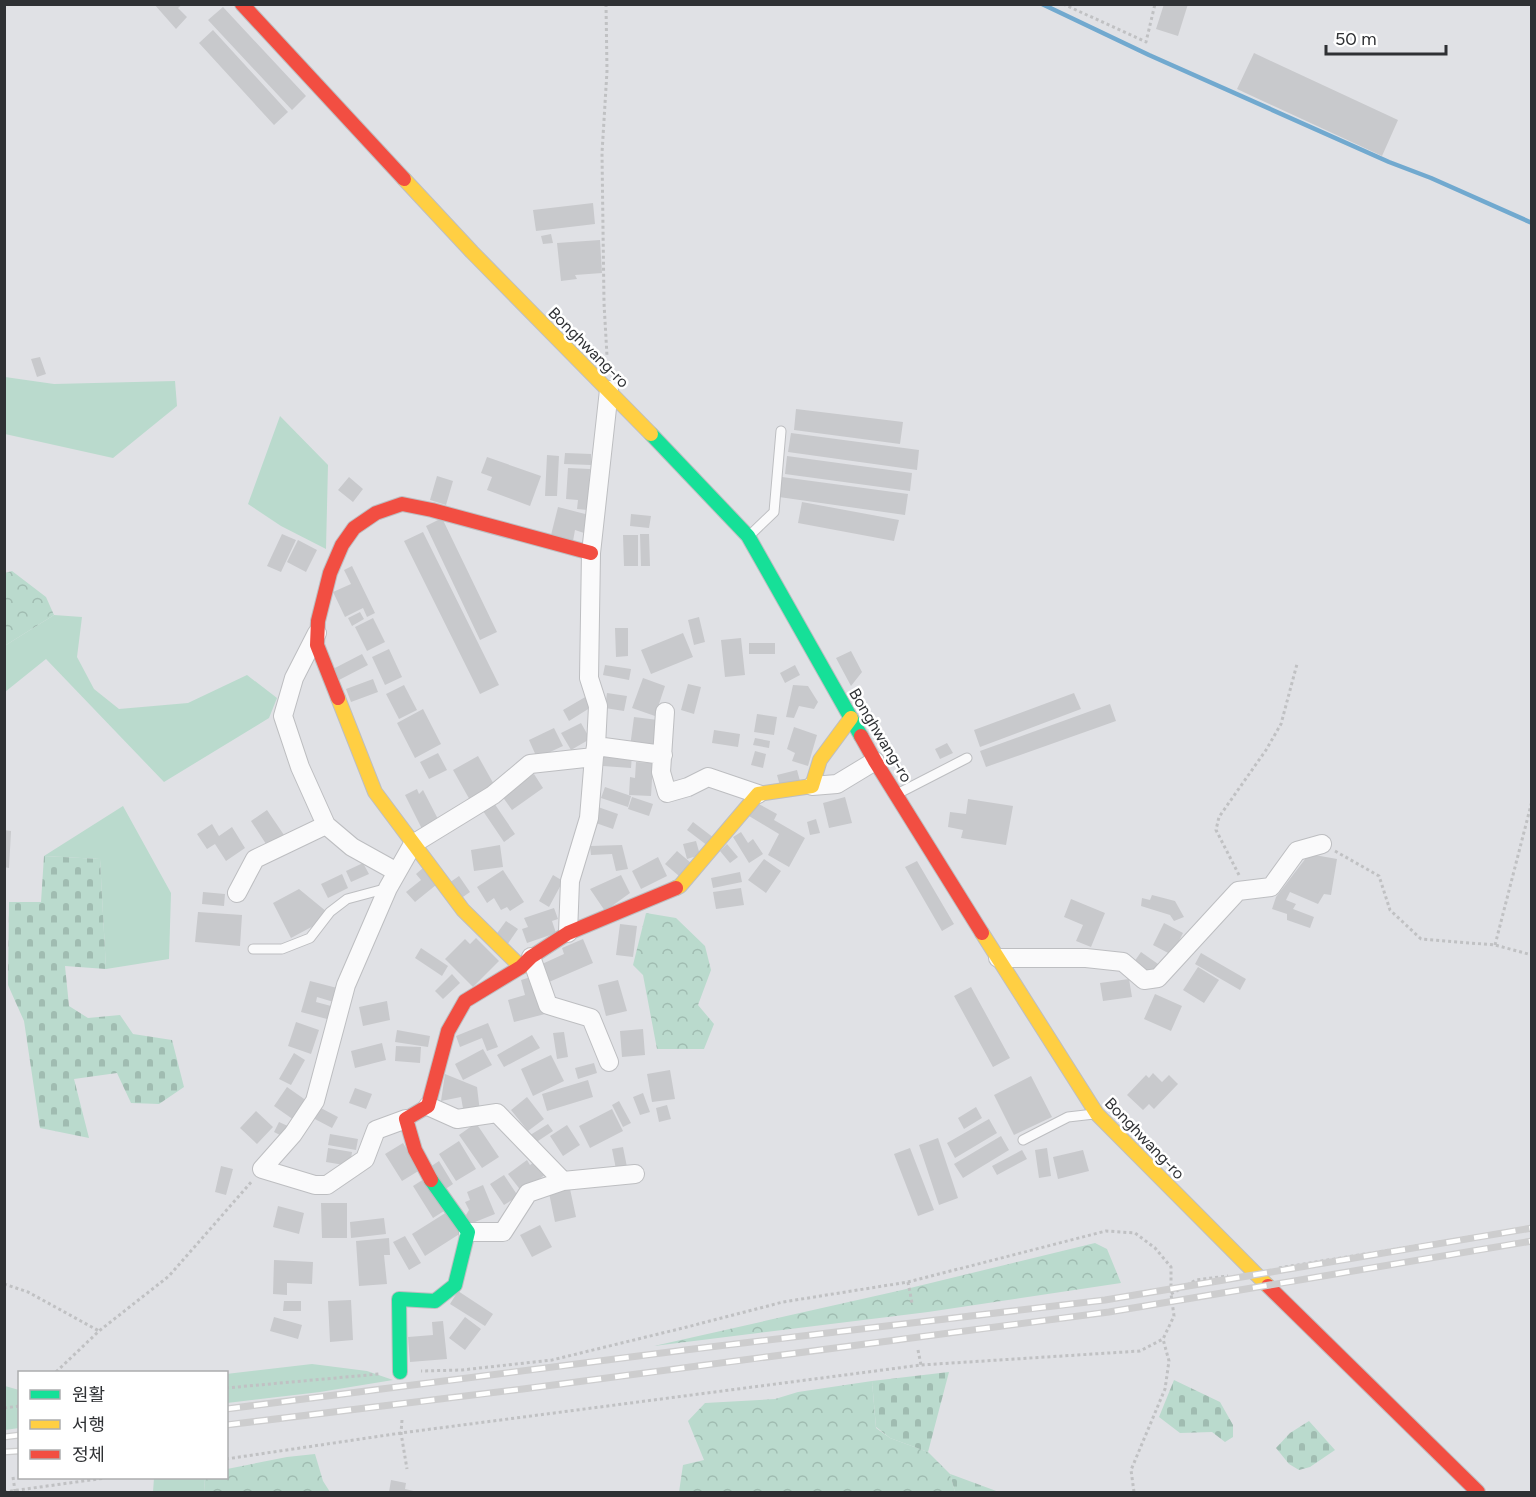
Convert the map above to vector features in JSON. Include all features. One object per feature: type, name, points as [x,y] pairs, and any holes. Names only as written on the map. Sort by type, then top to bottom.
[{"type":"street","name":"Bonghwang-ro","points":[[242,4],[472,252],[609,390],[748,536],[875,761],[1096,1114],[1253,1272],[1478,1492]]},
{"type":"street","points":[[568,933],[570,881],[589,818],[595,751],[598,706],[589,678],[591,553],[609,390]]},
{"type":"street","points":[[591,553],[402,504],[376,513],[354,528],[342,545],[330,573],[318,621],[318,645],[375,792],[463,910],[526,962],[548,1005],[591,1018],[609,1062]]},
{"type":"street","points":[[318,633],[294,678],[283,716],[300,767],[326,825],[352,848],[397,872]]},
{"type":"street","points":[[665,712],[661,772],[667,793],[688,787],[708,777],[758,794],[837,784],[875,761]]},
{"type":"street","points":[[812,786],[820,760],[851,718]]},
{"type":"street","points":[[663,755],[595,751],[530,764],[493,795],[413,844],[388,888],[346,985],[315,1101],[293,1134],[262,1169],[315,1185],[327,1185],[365,1159],[376,1130],[406,1119],[428,1106],[448,1031],[465,1001],[568,933],[680,886],[758,794]]},
{"type":"street","points":[[237,893],[255,859],[326,825]]},
{"type":"street","points":[[998,958],[1086,958],[1123,962],[1144,980],[1158,978],[1238,891],[1271,887],[1297,851],[1322,843]]},
{"type":"street","points":[[428,1106],[458,1119],[497,1113],[562,1181]]},
{"type":"street","points":[[400,1372],[399,1299],[435,1301],[455,1285],[468,1232],[431,1181],[408,1134],[406,1119]]},
{"type":"street","points":[[468,1232],[503,1232],[528,1193],[562,1181],[635,1174]]},
{"type":"lane","points":[[748,536],[774,512],[781,432]]},
{"type":"lane","points":[[897,794],[967,758]]},
{"type":"lane","points":[[254,949],[282,949],[310,938],[330,912],[347,899],[388,888]]},
{"type":"lane","points":[[1023,1140],[1068,1117],[1096,1114]]},
{"type":"path","points":[[606,4],[607,71],[602,153],[607,357]]},
{"type":"path","points":[[1063,4],[1146,42],[1155,4]]},
{"type":"path","points":[[1247,890],[1216,830],[1219,817],[1266,750],[1281,724],[1298,664]]},
{"type":"path","points":[[1495,945],[1532,801]]},
{"type":"path","points":[[1322,843],[1379,876],[1390,910],[1421,939],[1495,945],[1532,955]]},
{"type":"path","points":[[57,1371],[99,1331],[170,1276],[262,1169]]},
{"type":"path","points":[[1171,1294],[1196,1280],[1532,1227]]},
{"type":"path","points":[[228,1459],[401,1433],[921,1365],[1140,1351],[1163,1340],[1174,1316],[1171,1267],[1155,1248],[1135,1233],[1106,1231],[908,1282],[783,1302],[552,1360]]},
{"type":"path","points":[[908,1282],[912,1303]]},
{"type":"path","points":[[4,1284],[28,1292],[99,1331]]},
{"type":"path","points":[[1134,1492],[1131,1470],[1165,1389],[1169,1361],[1163,1340]]},
{"type":"path","points":[[918,1350],[921,1365]]},
{"type":"path","points":[[402,1420],[401,1433],[407,1469]]},
{"type":"path","points":[[13,1477],[15,1491]]},
{"type":"path","points":[[4,1492],[98,1479]]},
{"type":"green space","points":[[5,377],[54,384],[175,381],[177,406],[113,458],[5,434]]},
{"type":"green space","points":[[280,416],[328,465],[326,549],[281,526],[248,504]]},
{"type":"green space","points":[[12,571],[46,597],[54,615],[6,645],[5,648],[5,573]]},
{"type":"green space","points":[[54,615],[82,617],[77,657],[94,689],[119,709],[188,703],[247,675],[277,698],[269,718],[164,782],[46,659],[5,692],[4,648]]},
{"type":"green space","points":[[123,806],[171,893],[169,959],[106,969],[100,859],[44,856]]},
{"type":"green space","points":[[44,856],[100,859],[106,969],[65,966],[69,1006],[88,1018],[120,1015],[133,1034],[172,1040],[184,1087],[159,1104],[131,1103],[117,1073],[74,1079],[89,1138],[40,1128],[24,1021],[8,985],[9,902],[41,902]]},
{"type":"green space","points":[[646,913],[676,918],[705,946],[711,970],[698,1005],[714,1024],[704,1049],[657,1049],[643,975],[633,965]]},
{"type":"green space","points":[[1095,1243],[1107,1249],[1121,1283],[928,1312],[654,1346],[902,1290]]},
{"type":"green space","points":[[312,1364],[367,1371],[393,1380],[320,1392],[228,1403],[228,1374]]},
{"type":"green space","points":[[949,1372],[928,1452],[890,1438],[876,1427],[872,1381]]},
{"type":"green space","points":[[1174,1380],[1220,1402],[1233,1425],[1233,1437],[1225,1442],[1212,1432],[1180,1433],[1159,1417]]},
{"type":"green space","points":[[872,1381],[876,1428],[890,1438],[928,1452],[950,1474],[955,1492],[679,1492],[683,1465],[704,1460],[688,1421],[705,1403],[775,1399],[798,1392]]},
{"type":"green space","points":[[5,1386],[18,1390],[18,1428],[5,1430]]},
{"type":"green space","points":[[1309,1421],[1335,1450],[1310,1467],[1299,1470],[1289,1464],[1276,1448],[1290,1433]]},
{"type":"green space","points":[[315,1454],[323,1481],[330,1492],[204,1492],[205,1479],[228,1479],[228,1469]]},
{"type":"green space","points":[[950,1474],[953,1475],[999,1492],[955,1492]]},
{"type":"green space","points":[[154,1479],[205,1479],[204,1492],[153,1492]]},
{"type":"building","points":[[154,4],[183,4],[178,8],[187,17],[176,29]]},
{"type":"building","points":[[1164,4],[1188,4],[1178,36],[1156,29]]},
{"type":"building","points":[[223,7],[306,96],[292,110],[208,20]]},
{"type":"building","points":[[213,30],[288,112],[274,125],[199,43]]},
{"type":"building","points":[[1254,53],[1398,120],[1382,156],[1237,89]]},
{"type":"building","points":[[593,203],[595,224],[536,231],[533,210]]},
{"type":"building","points":[[551,234],[553,243],[543,244],[541,236]]},
{"type":"building","points":[[600,240],[602,273],[575,275],[577,279],[561,281],[557,243]]},
{"type":"building","points":[[40,357],[46,374],[37,377],[31,359]]},
{"type":"building","points":[[796,409],[903,422],[900,444],[794,430]]},
{"type":"building","points":[[791,433],[919,450],[917,470],[788,452]]},
{"type":"building","points":[[565,453],[591,454],[591,465],[564,464]]},
{"type":"building","points":[[547,455],[559,456],[557,496],[545,496]]},
{"type":"building","points":[[787,456],[912,473],[910,491],[785,474]]},
{"type":"building","points":[[487,457],[541,476],[530,506],[487,490],[492,477],[481,473]]},
{"type":"building","points":[[568,468],[590,469],[588,510],[577,509],[578,500],[566,499]]},
{"type":"building","points":[[437,476],[453,481],[446,505],[430,500]]},
{"type":"building","points":[[349,477],[363,489],[353,502],[338,490]]},
{"type":"building","points":[[782,477],[908,494],[905,515],[779,497]]},
{"type":"building","points":[[802,502],[899,520],[894,541],[798,523]]},
{"type":"building","points":[[558,507],[589,515],[584,533],[575,530],[573,541],[551,535]]},
{"type":"building","points":[[631,514],[651,516],[649,528],[630,526]]},
{"type":"building","points":[[442,518],[497,632],[480,640],[426,526]]},
{"type":"building","points":[[423,532],[499,685],[480,694],[404,541]]},
{"type":"building","points":[[282,534],[296,540],[281,572],[267,566]]},
{"type":"building","points":[[640,534],[649,534],[650,566],[641,566]]},
{"type":"building","points":[[623,535],[638,535],[638,566],[624,566]]},
{"type":"building","points":[[298,540],[317,550],[306,572],[287,562]]},
{"type":"building","points":[[352,566],[375,613],[367,617],[363,608],[345,617],[333,592],[351,584],[344,570]]},
{"type":"building","points":[[360,612],[364,619],[352,626],[348,618]]},
{"type":"building","points":[[699,617],[705,642],[694,645],[688,620]]},
{"type":"building","points":[[373,618],[385,642],[367,651],[355,627]]},
{"type":"building","points":[[615,628],[628,628],[628,656],[616,657]]},
{"type":"building","points":[[683,633],[693,657],[651,674],[641,650]]},
{"type":"building","points":[[741,638],[745,675],[725,677],[721,640]]},
{"type":"building","points":[[749,643],[775,643],[775,654],[749,654]]},
{"type":"building","points":[[389,649],[402,677],[385,685],[372,657]]},
{"type":"building","points":[[851,651],[862,672],[851,686],[836,658]]},
{"type":"building","points":[[362,654],[368,665],[339,680],[333,669]]},
{"type":"building","points":[[605,665],[631,669],[629,680],[603,675]]},
{"type":"building","points":[[795,665],[800,675],[785,683],[780,673]]},
{"type":"building","points":[[643,678],[665,686],[655,716],[632,708]]},
{"type":"building","points":[[373,679],[378,692],[351,702],[346,689]]},
{"type":"building","points":[[688,684],[701,687],[694,714],[681,710]]},
{"type":"building","points":[[404,685],[417,710],[399,719],[386,694]]},
{"type":"building","points":[[793,685],[808,686],[818,702],[814,709],[799,706],[794,718],[786,717]]},
{"type":"building","points":[[607,693],[627,696],[624,711],[605,708]]},
{"type":"building","points":[[1074,693],[1081,709],[980,747],[974,730]]},
{"type":"building","points":[[587,696],[593,706],[569,721],[563,710]]},
{"type":"building","points":[[1110,704],[1116,721],[986,767],[980,751]]},
{"type":"building","points":[[423,709],[441,744],[415,758],[397,723]]},
{"type":"building","points":[[757,714],[777,717],[774,735],[754,732]]},
{"type":"building","points":[[634,717],[658,720],[653,750],[630,747]]},
{"type":"building","points":[[581,723],[590,739],[571,750],[561,733]]},
{"type":"building","points":[[794,727],[817,735],[808,766],[792,761],[795,753],[787,749]]},
{"type":"building","points":[[554,728],[563,746],[537,758],[529,740]]},
{"type":"building","points":[[714,730],[740,734],[738,747],[712,743]]},
{"type":"building","points":[[755,738],[770,741],[769,748],[753,745]]},
{"type":"building","points":[[947,743],[953,753],[940,759],[935,749]]},
{"type":"building","points":[[755,751],[766,754],[763,768],[751,765]]},
{"type":"building","points":[[438,753],[447,770],[429,779],[420,762]]},
{"type":"building","points":[[604,754],[632,755],[631,768],[603,766]]},
{"type":"building","points":[[478,756],[496,788],[471,802],[453,770]]},
{"type":"building","points":[[636,762],[653,763],[651,796],[629,795],[630,777],[635,778]]},
{"type":"building","points":[[797,770],[800,781],[780,786],[777,775]]},
{"type":"building","points":[[534,774],[543,788],[512,810],[502,796]]},
{"type":"building","points":[[605,787],[631,796],[628,807],[601,798]]},
{"type":"building","points":[[417,789],[419,794],[423,790],[439,821],[422,829],[405,795]]},
{"type":"building","points":[[632,797],[653,804],[649,816],[628,809]]},
{"type":"building","points":[[845,797],[852,823],[829,828],[823,803]]},
{"type":"building","points":[[968,799],[1013,806],[1006,845],[961,838],[963,830],[948,827],[950,812],[966,814]]},
{"type":"building","points":[[494,803],[515,834],[504,842],[483,811]]},
{"type":"building","points":[[757,803],[777,814],[774,820],[805,838],[789,867],[768,855],[779,834],[749,816]]},
{"type":"building","points":[[598,807],[618,814],[613,829],[593,822]]},
{"type":"building","points":[[267,810],[284,835],[268,847],[251,821]]},
{"type":"building","points":[[816,819],[820,833],[810,835],[807,822]]},
{"type":"building","points":[[693,822],[714,838],[708,846],[687,830]]},
{"type":"building","points":[[212,824],[219,836],[232,827],[245,848],[226,861],[215,844],[207,849],[197,834]]},
{"type":"building","points":[[4,830],[11,831],[9,868],[4,867]]},
{"type":"building","points":[[741,832],[748,843],[753,839],[763,854],[749,863],[733,837]]},
{"type":"building","points":[[696,841],[700,855],[687,859],[683,844]]},
{"type":"building","points":[[727,844],[738,857],[730,863],[720,851]]},
{"type":"building","points":[[500,845],[503,867],[474,871],[471,850]]},
{"type":"building","points":[[622,845],[628,869],[616,871],[612,854],[591,855],[590,846]]},
{"type":"building","points":[[677,851],[691,863],[679,876],[665,864]]},
{"type":"building","points":[[1309,854],[1337,859],[1331,895],[1324,894],[1318,904],[1290,892],[1286,900],[1296,904],[1293,909],[1314,917],[1310,928],[1287,920],[1287,914],[1272,909],[1276,897]]},
{"type":"building","points":[[658,857],[667,876],[641,889],[632,871]]},
{"type":"building","points":[[764,859],[781,871],[766,893],[748,880]]},
{"type":"building","points":[[917,861],[954,924],[942,931],[905,867]]},
{"type":"building","points":[[363,863],[369,874],[351,882],[346,871]]},
{"type":"building","points":[[423,868],[436,885],[415,902],[406,892],[421,880],[416,874]]},
{"type":"building","points":[[503,870],[524,902],[510,911],[507,907],[501,910],[494,898],[487,903],[477,887]]},
{"type":"building","points":[[740,872],[742,882],[713,888],[711,878]]},
{"type":"building","points":[[342,874],[348,888],[328,898],[321,884]]},
{"type":"building","points":[[553,875],[563,881],[549,907],[539,901]]},
{"type":"building","points":[[621,875],[630,893],[605,911],[590,889]]},
{"type":"building","points":[[459,876],[470,892],[460,899],[449,883]]},
{"type":"building","points":[[741,888],[744,905],[716,909],[713,892]]},
{"type":"building","points":[[299,889],[327,912],[317,924],[291,938],[273,903]]},
{"type":"building","points":[[203,892],[225,894],[224,906],[202,904]]},
{"type":"building","points":[[1152,895],[1175,901],[1184,917],[1174,921],[1170,915],[1141,906],[1142,898],[1150,900]]},
{"type":"building","points":[[1071,899],[1105,913],[1091,947],[1076,941],[1083,925],[1064,917]]},
{"type":"building","points":[[554,908],[558,919],[552,921],[556,933],[527,943],[522,929],[528,927],[524,918]]},
{"type":"building","points":[[198,912],[242,915],[240,946],[195,942]]},
{"type":"building","points":[[506,921],[518,929],[507,945],[495,936]]},
{"type":"building","points":[[1164,923],[1183,933],[1172,955],[1153,945]]},
{"type":"building","points":[[620,924],[637,926],[633,957],[616,955]]},
{"type":"building","points":[[476,938],[499,961],[473,987],[445,959],[465,939],[470,944]]},
{"type":"building","points":[[583,939],[593,963],[549,982],[542,964],[564,954],[562,948]]},
{"type":"building","points":[[421,948],[448,966],[442,976],[415,958]]},
{"type":"building","points":[[1141,952],[1158,964],[1151,974],[1134,962]]},
{"type":"building","points":[[1201,953],[1246,979],[1240,990],[1195,964]]},
{"type":"building","points":[[1198,967],[1219,980],[1204,1003],[1183,990]]},
{"type":"building","points":[[452,974],[460,983],[443,999],[435,991]]},
{"type":"building","points":[[534,976],[545,1014],[514,1022],[508,1000],[525,995],[521,980]]},
{"type":"building","points":[[1129,979],[1132,997],[1103,1001],[1100,983]]},
{"type":"building","points":[[618,980],[627,1011],[606,1016],[598,985]]},
{"type":"building","points":[[310,981],[341,989],[337,1003],[317,997],[316,1002],[331,1006],[327,1019],[301,1012]]},
{"type":"building","points":[[971,987],[1010,1058],[993,1067],[954,996]]},
{"type":"building","points":[[1155,994],[1182,1006],[1171,1031],[1144,1019]]},
{"type":"building","points":[[387,1001],[390,1020],[363,1026],[359,1007]]},
{"type":"building","points":[[296,1022],[319,1030],[311,1054],[288,1046]]},
{"type":"building","points":[[488,1023],[498,1047],[487,1051],[482,1038],[460,1047],[456,1036]]},
{"type":"building","points":[[643,1029],[645,1055],[622,1057],[620,1031]]},
{"type":"building","points":[[397,1030],[430,1036],[428,1047],[395,1042]]},
{"type":"building","points":[[564,1032],[568,1057],[557,1059],[553,1033]]},
{"type":"building","points":[[532,1035],[540,1048],[504,1067],[497,1055]]},
{"type":"building","points":[[382,1043],[386,1060],[355,1068],[351,1051]]},
{"type":"building","points":[[396,1046],[421,1047],[420,1063],[395,1061]]},
{"type":"building","points":[[483,1049],[492,1065],[463,1080],[455,1064]]},
{"type":"building","points":[[294,1053],[305,1060],[291,1085],[279,1079]]},
{"type":"building","points":[[551,1055],[564,1081],[533,1096],[521,1069]]},
{"type":"building","points":[[594,1063],[597,1073],[578,1079],[575,1068]]},
{"type":"building","points":[[670,1070],[675,1099],[652,1102],[647,1074]]},
{"type":"building","points":[[1153,1073],[1162,1082],[1169,1075],[1178,1084],[1154,1109],[1149,1104],[1143,1110],[1127,1095],[1146,1075],[1149,1078]]},
{"type":"building","points":[[445,1074],[477,1087],[480,1112],[464,1114],[461,1097],[441,1101]]},
{"type":"building","points":[[1031,1076],[1052,1117],[1014,1135],[994,1095]]},
{"type":"building","points":[[588,1080],[593,1097],[547,1111],[542,1094]]},
{"type":"building","points":[[287,1087],[307,1101],[294,1120],[274,1106]]},
{"type":"building","points":[[355,1088],[372,1094],[366,1109],[349,1103]]},
{"type":"building","points":[[643,1093],[650,1112],[640,1115],[633,1097]]},
{"type":"building","points":[[527,1097],[544,1119],[528,1131],[511,1110]]},
{"type":"building","points":[[619,1101],[631,1123],[623,1127],[612,1105]]},
{"type":"building","points":[[667,1105],[671,1119],[659,1122],[656,1108]]},
{"type":"building","points":[[317,1106],[338,1117],[332,1128],[311,1117]]},
{"type":"building","points":[[976,1107],[982,1118],[964,1129],[958,1118]]},
{"type":"building","points":[[612,1109],[623,1131],[590,1148],[579,1126]]},
{"type":"building","points":[[256,1111],[273,1127],[257,1144],[240,1128]]},
{"type":"building","points":[[989,1119],[997,1133],[955,1158],[947,1143]]},
{"type":"building","points":[[279,1122],[290,1127],[286,1138],[274,1132]]},
{"type":"building","points":[[476,1123],[499,1157],[482,1168],[459,1135]]},
{"type":"building","points":[[548,1124],[553,1131],[532,1145],[527,1137]]},
{"type":"building","points":[[567,1125],[580,1145],[563,1156],[550,1136]]},
{"type":"building","points":[[330,1134],[358,1139],[356,1150],[328,1145]]},
{"type":"building","points":[[1001,1136],[1009,1150],[963,1178],[954,1164]]},
{"type":"building","points":[[938,1138],[958,1198],[939,1205],[919,1145]]},
{"type":"building","points":[[459,1141],[476,1169],[456,1181],[439,1154]]},
{"type":"building","points":[[403,1143],[420,1170],[402,1181],[385,1154]]},
{"type":"building","points":[[623,1147],[627,1167],[616,1169],[612,1149]]},
{"type":"building","points":[[328,1148],[352,1152],[350,1166],[326,1162]]},
{"type":"building","points":[[910,1148],[934,1210],[918,1216],[894,1154]]},
{"type":"building","points":[[1047,1148],[1051,1176],[1039,1178],[1035,1150]]},
{"type":"building","points":[[1022,1150],[1027,1159],[997,1175],[992,1166]]},
{"type":"building","points":[[1083,1150],[1089,1171],[1058,1179],[1053,1157]]},
{"type":"building","points":[[527,1160],[530,1165],[537,1160],[546,1174],[522,1192],[508,1174]]},
{"type":"building","points":[[439,1161],[453,1184],[444,1190],[430,1167]]},
{"type":"building","points":[[221,1166],[233,1169],[226,1195],[215,1192]]},
{"type":"building","points":[[504,1175],[518,1196],[504,1205],[490,1184]]},
{"type":"building","points":[[424,1179],[444,1211],[433,1218],[413,1186]]},
{"type":"building","points":[[483,1185],[495,1214],[470,1224],[466,1215],[469,1210],[465,1202],[470,1200],[467,1192]]},
{"type":"building","points":[[570,1189],[576,1217],[555,1222],[549,1193]]},
{"type":"building","points":[[321,1203],[347,1203],[347,1238],[322,1238]]},
{"type":"building","points":[[278,1206],[304,1213],[299,1234],[273,1227]]},
{"type":"building","points":[[447,1212],[461,1233],[425,1256],[412,1234]]},
{"type":"building","points":[[384,1218],[386,1234],[351,1238],[350,1222]]},
{"type":"building","points":[[540,1225],[552,1247],[532,1257],[520,1235]]},
{"type":"building","points":[[405,1236],[421,1263],[409,1270],[393,1242]]},
{"type":"building","points":[[389,1238],[390,1255],[384,1255],[387,1284],[359,1286],[356,1241]]},
{"type":"building","points":[[274,1260],[313,1262],[312,1284],[287,1283],[287,1295],[273,1294]]},
{"type":"building","points":[[458,1291],[493,1314],[485,1326],[450,1304]]},
{"type":"building","points":[[351,1300],[353,1340],[330,1342],[328,1301]]},
{"type":"building","points":[[284,1301],[301,1301],[301,1311],[283,1311]]},
{"type":"building","points":[[274,1317],[302,1325],[298,1339],[270,1331]]},
{"type":"building","points":[[465,1317],[481,1329],[465,1350],[449,1338]]},
{"type":"building","points":[[443,1321],[447,1359],[410,1362],[408,1337],[433,1335],[432,1322]]},
{"type":"building","points":[[391,1480],[406,1483],[405,1489],[418,1492],[389,1492]]},
{"type":"waterway","points":[[1042,4],[1149,55],[1532,223]]},
{"type":"railway","points":[[228,1409],[685,1350],[1105,1300],[1532,1228]]},
{"type":"railway","points":[[228,1425],[523,1389],[1109,1312],[1532,1241]]},
{"type":"railway","points":[[4,1437],[18,1435]]},
{"type":"railway","points":[[4,1452],[18,1451]]},
{"type":"traffic: fast","points":[[651,434],[748,536],[861,736]]},
{"type":"traffic: fast","points":[[400,1372],[399,1299],[435,1301],[455,1285],[468,1232],[431,1180]]},
{"type":"traffic: slow","points":[[404,179],[472,252],[651,434]]},
{"type":"traffic: slow","points":[[338,698],[375,792],[463,910],[521,967]]},
{"type":"traffic: slow","points":[[676,888],[758,794],[812,786],[820,760],[851,718]]},
{"type":"traffic: slow","points":[[982,933],[1097,1114],[1268,1286]]},
{"type":"traffic: jam","points":[[242,4],[404,179]]},
{"type":"traffic: jam","points":[[338,698],[317,645],[318,621],[330,573],[342,545],[354,528],[376,513],[402,504],[591,553]]},
{"type":"traffic: jam","points":[[861,736],[982,933]]},
{"type":"traffic: jam","points":[[431,1180],[415,1150],[406,1119],[428,1106],[448,1031],[465,1001],[521,967],[531,957],[568,933],[676,888]]},
{"type":"traffic: jam","points":[[1268,1286],[1478,1492]]}]
